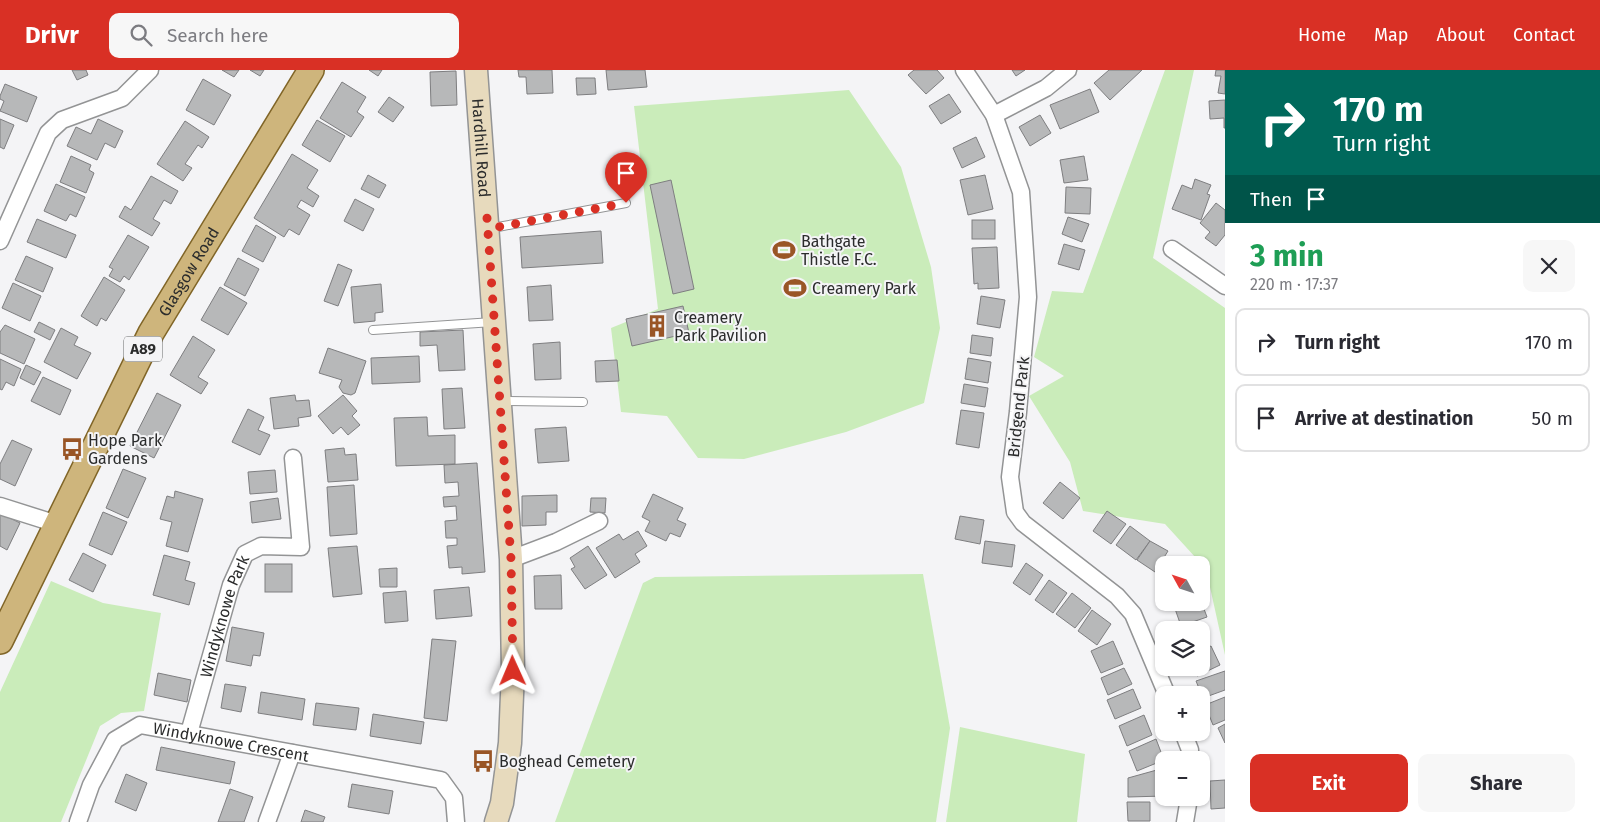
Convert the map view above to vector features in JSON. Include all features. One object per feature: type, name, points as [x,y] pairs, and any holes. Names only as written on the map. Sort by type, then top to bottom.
[{"type":"main road","name":"Glasgow Road","points":[[0,641],[151,333],[311,70]]},
{"type":"main road","name":"Hardhill Road","points":[[476,70],[511,559],[513,671],[510,744],[502,803],[496,822]]},
{"type":"street","points":[[0,241],[48,133],[62,120],[122,98],[150,70]]},
{"type":"street","name":"Bridgend Park","points":[[964,70],[994,115],[1021,192],[1028,297],[1010,477],[1015,512],[1023,523],[1118,596],[1133,614],[1163,686]]},
{"type":"street","points":[[994,115],[1046,88],[1068,70]]},
{"type":"street","points":[[1172,249],[1225,286]]},
{"type":"street","name":"Windyknowe Park","points":[[189,733],[231,585],[245,554],[261,546],[301,547],[293,458]]},
{"type":"street","points":[[0,506],[57,524]]},
{"type":"street","points":[[511,559],[556,542],[599,522]]},
{"type":"street","name":"Windyknowe Crescent","points":[[78,822],[91,785],[116,740],[140,725],[441,780],[454,798],[456,822]]},
{"type":"street","points":[[266,822],[292,753]]},
{"type":"street","points":[[1185,822],[1188,806]]},
{"type":"lane","points":[[487,218],[498,227],[626,203]]},
{"type":"lane","points":[[373,330],[494,322]]},
{"type":"lane","points":[[500,401],[583,402]]},
{"type":"green space","points":[[1165,70],[1194,70],[1153,258],[1225,308],[1225,655],[1210,587],[1210,556],[1194,556],[1165,524],[1083,511],[1070,462],[1029,396],[1064,376],[1034,357],[1052,291],[1083,293]]},
{"type":"green space","name":"Creamery Park","points":[[849,90],[901,167],[931,267],[940,328],[924,403],[846,432],[744,459],[698,458],[667,416],[621,412],[611,328],[658,309],[634,106]]},
{"type":"green space","points":[[923,574],[950,728],[936,822],[555,822],[643,583],[655,577]]},
{"type":"green space","points":[[51,581],[103,603],[161,613],[144,711],[121,713],[100,726],[61,822],[0,822],[0,692]]},
{"type":"green space","points":[[960,727],[1085,754],[1077,822],[946,822]]},
{"type":"building","points":[[72,70],[86,70],[88,75],[77,80]]},
{"type":"building","points":[[222,70],[239,70],[234,77]]},
{"type":"building","points":[[250,70],[264,70],[260,76]]},
{"type":"building","points":[[369,70],[382,70],[378,76]]},
{"type":"building","points":[[518,70],[552,70],[553,93],[527,94],[526,77],[519,77]]},
{"type":"building","points":[[606,70],[645,70],[647,87],[608,90]]},
{"type":"building","points":[[914,70],[937,70],[944,78],[926,94],[908,75]]},
{"type":"building","points":[[1012,70],[1025,70],[1016,76]]},
{"type":"building","points":[[1109,70],[1142,70],[1110,100],[1094,83]]},
{"type":"building","points":[[1216,70],[1225,70],[1225,94],[1218,93],[1221,76],[1215,76]]},
{"type":"building","points":[[456,71],[457,105],[431,106],[430,72]]},
{"type":"building","points":[[576,78],[595,78],[596,94],[577,95]]},
{"type":"building","points":[[203,79],[231,95],[214,125],[186,110]]},
{"type":"building","points":[[342,82],[366,97],[357,112],[364,117],[351,137],[320,118]]},
{"type":"building","points":[[5,84],[37,97],[27,122],[0,111],[4,101],[0,99],[0,96]]},
{"type":"building","points":[[1090,89],[1099,112],[1060,129],[1050,105]]},
{"type":"building","points":[[949,94],[961,112],[941,124],[929,106]]},
{"type":"building","points":[[389,97],[404,107],[393,122],[378,112]]},
{"type":"building","points":[[1225,100],[1224,128],[1224,118],[1210,119],[1209,101]]},
{"type":"building","points":[[1040,115],[1051,133],[1030,146],[1019,127]]},
{"type":"building","points":[[0,119],[14,125],[4,149],[0,147]]},
{"type":"building","points":[[98,119],[123,131],[115,148],[105,143],[97,160],[67,146],[76,127],[91,134]]},
{"type":"building","points":[[317,120],[345,136],[330,162],[302,145]]},
{"type":"building","points":[[185,121],[209,137],[202,148],[198,145],[185,164],[192,168],[183,181],[157,164]]},
{"type":"building","points":[[976,137],[985,157],[962,168],[953,148]]},
{"type":"building","points":[[292,154],[318,170],[307,188],[319,196],[313,207],[301,200],[297,207],[310,215],[299,235],[289,229],[284,237],[254,218]]},
{"type":"building","points":[[71,156],[91,165],[89,170],[94,173],[86,193],[60,182]]},
{"type":"building","points":[[1084,156],[1088,180],[1064,183],[1060,160]]},
{"type":"building","points":[[368,175],[386,185],[379,198],[361,189]]},
{"type":"building","points":[[985,175],[993,209],[968,215],[960,180]]},
{"type":"building","points":[[151,176],[178,191],[171,204],[164,200],[153,219],[160,223],[152,236],[119,217],[125,206],[131,210]]},
{"type":"building","points":[[1195,179],[1211,185],[1207,194],[1210,195],[1201,220],[1172,209],[1182,185],[1192,189]]},
{"type":"building","points":[[671,180],[694,289],[673,294],[650,185]]},
{"type":"building","points":[[56,184],[85,197],[76,217],[70,214],[66,221],[44,211]]},
{"type":"building","points":[[1066,187],[1091,188],[1090,214],[1065,213]]},
{"type":"building","points":[[355,199],[374,209],[363,231],[344,221]]},
{"type":"building","points":[[1216,203],[1225,210],[1225,235],[1216,246],[1205,238],[1210,232],[1200,223]]},
{"type":"building","points":[[1068,217],[1089,224],[1082,242],[1062,234]]},
{"type":"building","points":[[37,219],[76,235],[66,258],[27,242]]},
{"type":"building","points":[[972,220],[995,220],[995,239],[972,239]]},
{"type":"building","points":[[256,225],[276,237],[263,262],[242,251]]},
{"type":"building","points":[[601,231],[603,263],[522,268],[520,237]]},
{"type":"building","points":[[128,235],[149,247],[129,280],[124,276],[120,282],[109,276],[113,269],[109,267]]},
{"type":"building","points":[[1064,244],[1085,250],[1079,270],[1058,264]]},
{"type":"building","points":[[997,247],[999,288],[978,289],[978,283],[974,284],[972,248]]},
{"type":"building","points":[[26,256],[53,268],[43,292],[15,280]]},
{"type":"building","points":[[238,258],[259,269],[245,296],[224,285]]},
{"type":"building","points":[[338,264],[352,270],[338,306],[324,301]]},
{"type":"building","points":[[104,277],[125,290],[106,321],[101,318],[97,326],[81,316]]},
{"type":"building","points":[[13,283],[41,296],[30,321],[2,308]]},
{"type":"building","points":[[381,284],[383,312],[375,313],[375,321],[354,323],[351,287]]},
{"type":"building","points":[[551,285],[553,320],[529,321],[527,287]]},
{"type":"building","points":[[220,287],[247,303],[228,335],[201,320]]},
{"type":"building","points":[[981,296],[1005,300],[1000,328],[977,324]]},
{"type":"building","name":"Creamery Park Pavilion","points":[[683,306],[689,333],[632,346],[626,319]]},
{"type":"building","points":[[39,322],[55,330],[50,340],[34,332]]},
{"type":"building","points":[[5,325],[35,339],[24,364],[0,353],[0,332]]},
{"type":"building","points":[[61,328],[78,337],[74,345],[91,353],[77,379],[44,362]]},
{"type":"building","points":[[463,330],[465,370],[439,371],[437,345],[420,346],[420,332]]},
{"type":"building","points":[[972,335],[993,338],[991,356],[970,353]]},
{"type":"building","points":[[193,336],[215,350],[198,377],[208,383],[201,394],[170,375]]},
{"type":"building","points":[[560,342],[561,379],[535,380],[533,344]]},
{"type":"building","points":[[328,348],[366,361],[355,393],[351,395],[343,393],[339,387],[342,380],[319,373]]},
{"type":"building","points":[[419,356],[420,382],[372,384],[371,358]]},
{"type":"building","points":[[968,358],[991,362],[988,383],[965,379]]},
{"type":"building","points":[[0,359],[21,369],[14,386],[6,382],[2,390],[0,389]]},
{"type":"building","points":[[617,360],[619,381],[596,382],[595,361]]},
{"type":"building","points":[[26,365],[41,372],[34,385],[20,378]]},
{"type":"building","points":[[43,377],[71,390],[60,415],[31,401]]},
{"type":"building","points":[[964,384],[988,388],[985,407],[961,403]]},
{"type":"building","points":[[462,388],[465,428],[444,429],[442,389]]},
{"type":"building","points":[[157,393],[181,405],[154,458],[130,446]]},
{"type":"building","points":[[295,395],[296,401],[309,400],[311,416],[298,418],[299,426],[274,429],[270,398]]},
{"type":"building","points":[[343,395],[357,411],[352,416],[360,425],[348,435],[341,427],[333,434],[318,416]]},
{"type":"building","points":[[248,409],[264,417],[258,430],[270,435],[260,455],[232,442]]},
{"type":"building","points":[[961,410],[984,413],[979,448],[956,444]]},
{"type":"building","points":[[427,417],[428,436],[455,435],[455,464],[396,466],[394,418]]},
{"type":"building","points":[[566,427],[569,461],[538,463],[535,429]]},
{"type":"building","points":[[12,440],[32,449],[15,486],[0,479],[0,464]]},
{"type":"building","points":[[344,448],[345,455],[356,454],[358,480],[328,482],[325,450]]},
{"type":"building","points":[[477,463],[485,572],[462,574],[462,567],[449,568],[447,546],[457,545],[457,538],[446,538],[445,521],[457,520],[456,506],[444,507],[443,497],[459,496],[458,482],[445,483],[444,465]]},
{"type":"building","points":[[123,469],[146,478],[128,518],[106,508]]},
{"type":"building","points":[[275,470],[277,492],[250,494],[248,472]]},
{"type":"building","points":[[1060,482],[1080,498],[1063,519],[1043,503]]},
{"type":"building","points":[[354,485],[357,534],[330,536],[327,487]]},
{"type":"building","points":[[175,491],[203,499],[188,552],[166,546],[172,522],[160,519],[167,496],[174,498]]},
{"type":"building","points":[[653,494],[683,508],[677,520],[686,524],[680,537],[670,533],[666,541],[645,531],[650,521],[642,517]]},
{"type":"building","points":[[557,495],[557,512],[546,512],[546,525],[522,526],[522,496]]},
{"type":"building","points":[[278,498],[281,519],[252,523],[250,502]]},
{"type":"building","points":[[591,498],[606,498],[605,513],[590,512]]},
{"type":"building","points":[[1107,511],[1126,524],[1111,544],[1093,531]]},
{"type":"building","points":[[103,512],[127,522],[112,555],[89,545]]},
{"type":"building","points":[[0,513],[20,523],[7,550],[0,546]]},
{"type":"building","points":[[960,516],[984,520],[980,544],[955,539]]},
{"type":"building","points":[[1130,526],[1150,541],[1136,560],[1116,545]]},
{"type":"building","points":[[638,531],[647,546],[635,554],[640,562],[615,578],[596,548],[619,534],[623,540]]},
{"type":"building","points":[[985,541],[1015,545],[1012,567],[982,563]]},
{"type":"building","points":[[1150,541],[1168,551],[1165,556],[1155,556],[1155,572],[1137,560]]},
{"type":"building","points":[[357,546],[362,594],[333,597],[328,548]]},
{"type":"building","points":[[588,546],[607,575],[585,589],[571,569],[575,567],[570,558]]},
{"type":"building","points":[[83,553],[106,565],[93,592],[69,580]]},
{"type":"building","points":[[164,555],[190,562],[185,580],[195,583],[189,605],[153,595]]},
{"type":"building","points":[[1026,563],[1043,575],[1030,595],[1013,583]]},
{"type":"building","points":[[265,564],[292,564],[292,592],[265,592]]},
{"type":"building","points":[[397,568],[397,587],[380,587],[379,569]]},
{"type":"building","points":[[561,575],[562,609],[535,609],[534,576]]},
{"type":"building","points":[[1049,580],[1067,593],[1053,613],[1035,600]]},
{"type":"building","points":[[469,587],[472,616],[436,619],[434,590]]},
{"type":"building","points":[[406,591],[408,621],[385,623],[383,593]]},
{"type":"building","points":[[1072,593],[1091,608],[1075,628],[1056,614]]},
{"type":"building","points":[[1092,610],[1111,624],[1097,645],[1078,631]]},
{"type":"building","points":[[1176,611],[1205,611],[1207,617],[1195,621],[1179,621]]},
{"type":"building","points":[[232,627],[264,633],[260,656],[253,655],[251,666],[226,661]]},
{"type":"building","points":[[432,639],[456,641],[447,721],[424,718]]},
{"type":"building","points":[[1113,641],[1123,664],[1101,673],[1091,651]]},
{"type":"building","points":[[1210,646],[1220,665],[1210,670]]},
{"type":"building","points":[[1124,668],[1132,684],[1108,695],[1101,678]]},
{"type":"building","points":[[1225,671],[1225,690],[1210,695],[1210,686],[1198,686],[1196,681]]},
{"type":"building","points":[[158,673],[191,680],[187,702],[154,695]]},
{"type":"building","points":[[225,684],[246,687],[241,712],[221,708]]},
{"type":"building","points":[[1133,689],[1141,708],[1115,719],[1107,700]]},
{"type":"building","points":[[261,692],[305,699],[302,720],[258,713]]},
{"type":"building","points":[[1225,697],[1225,720],[1213,725],[1210,718],[1210,703]]},
{"type":"building","points":[[316,703],[359,708],[356,730],[313,725]]},
{"type":"building","points":[[373,714],[424,722],[421,744],[370,736]]},
{"type":"building","points":[[1144,715],[1152,735],[1127,746],[1119,726]]},
{"type":"building","points":[[1225,724],[1225,743],[1218,728]]},
{"type":"building","points":[[1155,739],[1161,751],[1155,751],[1155,764],[1137,771],[1129,751]]},
{"type":"building","points":[[161,747],[235,762],[230,784],[156,770]]},
{"type":"building","points":[[1155,770],[1155,796],[1128,797],[1128,778]]},
{"type":"building","points":[[126,774],[147,783],[136,811],[115,802]]},
{"type":"building","points":[[1225,780],[1225,808],[1211,809],[1210,781]]},
{"type":"building","points":[[352,784],[393,791],[389,814],[348,807]]},
{"type":"building","points":[[230,789],[253,797],[244,822],[218,822]]},
{"type":"building","points":[[1127,802],[1150,802],[1150,821],[1128,821]]},
{"type":"building","points":[[305,810],[325,817],[323,822],[301,822]]},
{"type":"place","name":"Bathgate Thistle F.C.","points":[[784,250]]},
{"type":"place","name":"Creamery Park","points":[[795,288]]},
{"type":"place","name":"Creamery Park Pavilion","points":[[657,326]]},
{"type":"place","name":"Hope Park Gardens","points":[[72,449]]},
{"type":"place","name":"Boghead Cemetery","points":[[483,761]]},
{"type":"route","points":[[513,671],[511,559],[487,218],[498,227],[626,203]]}]
